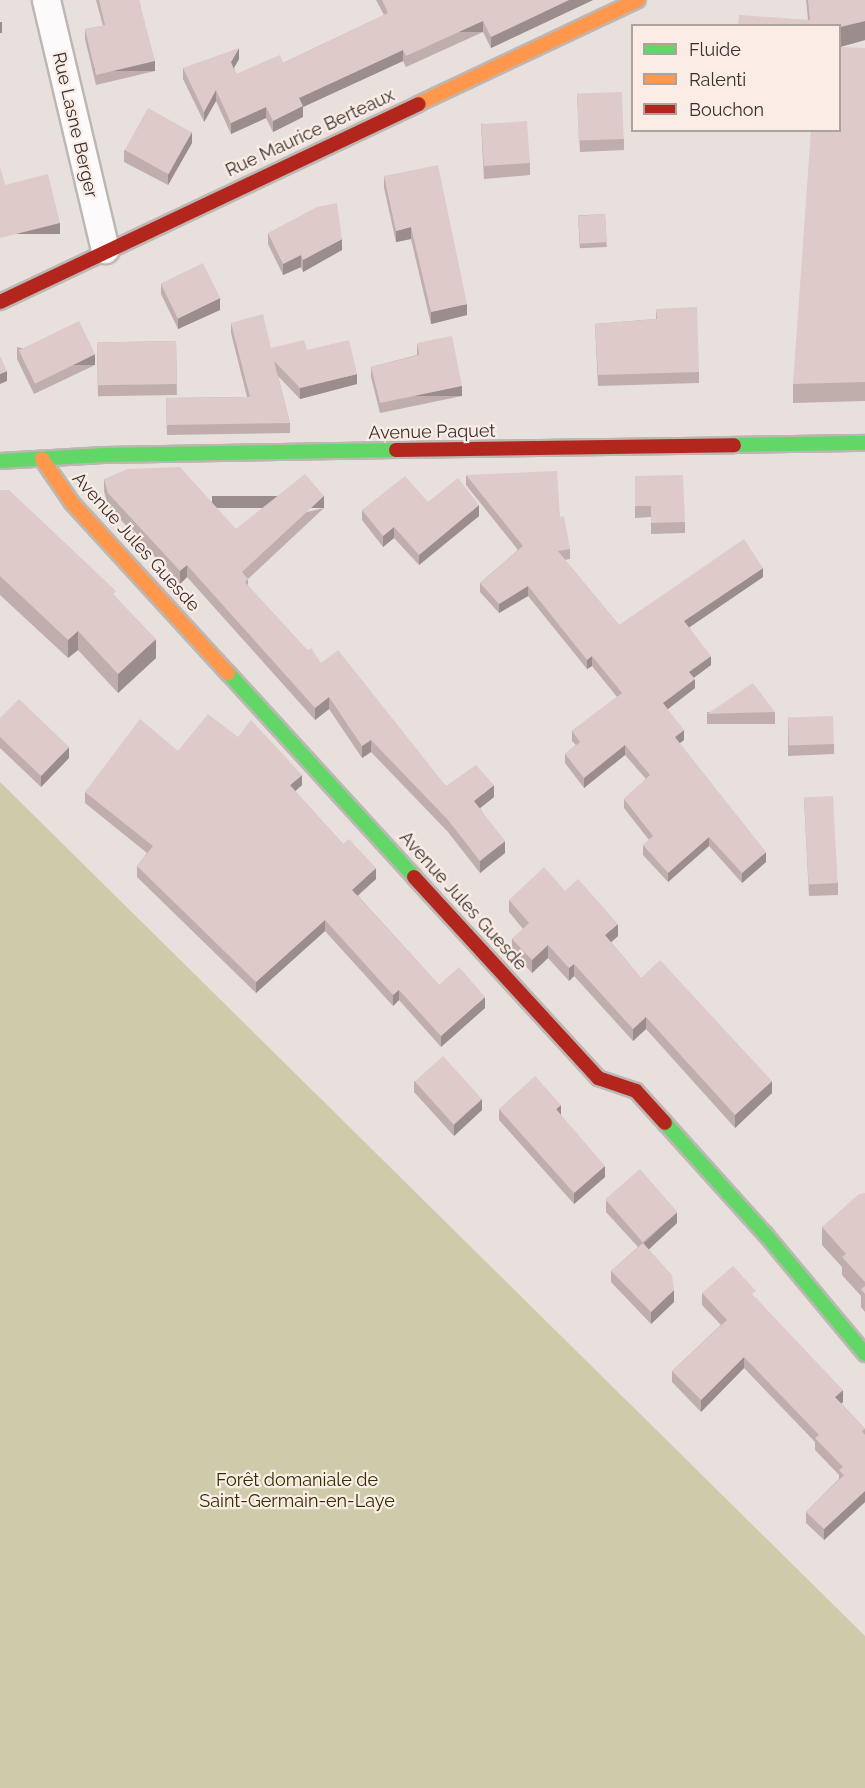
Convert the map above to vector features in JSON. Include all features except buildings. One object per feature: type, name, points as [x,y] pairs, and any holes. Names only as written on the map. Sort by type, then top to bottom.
[{"type":"street","name":"Rue Lasne Berger","points":[[45,0],[105,249]]},
{"type":"street","name":"Rue Maurice Berteaux","points":[[0,302],[105,249],[638,0]]},
{"type":"street","name":"Avenue Paquet","points":[[0,461],[865,443]]},
{"type":"street","name":"Avenue Jules Guesde","points":[[42,459],[72,503],[598,1078],[636,1091],[766,1235],[865,1354]]},
{"type":"green space","name":"Forêt domaniale de Saint-Germain-en-Laye","points":[[0,782],[865,1636],[865,1788],[0,1788]]},
{"type":"traffic: fast","points":[[734,445],[865,443]]},
{"type":"traffic: fast","points":[[0,461],[104,455],[396,450]]},
{"type":"traffic: fast","points":[[228,673],[414,877]]},
{"type":"traffic: fast","points":[[665,1123],[766,1235],[865,1354]]},
{"type":"traffic: slow","points":[[418,104],[638,0]]},
{"type":"traffic: slow","points":[[42,459],[72,503],[228,673]]},
{"type":"traffic: jam","points":[[0,302],[418,104]]},
{"type":"traffic: jam","points":[[396,450],[734,445]]},
{"type":"traffic: jam","points":[[414,877],[598,1078],[636,1091],[665,1123]]}]
